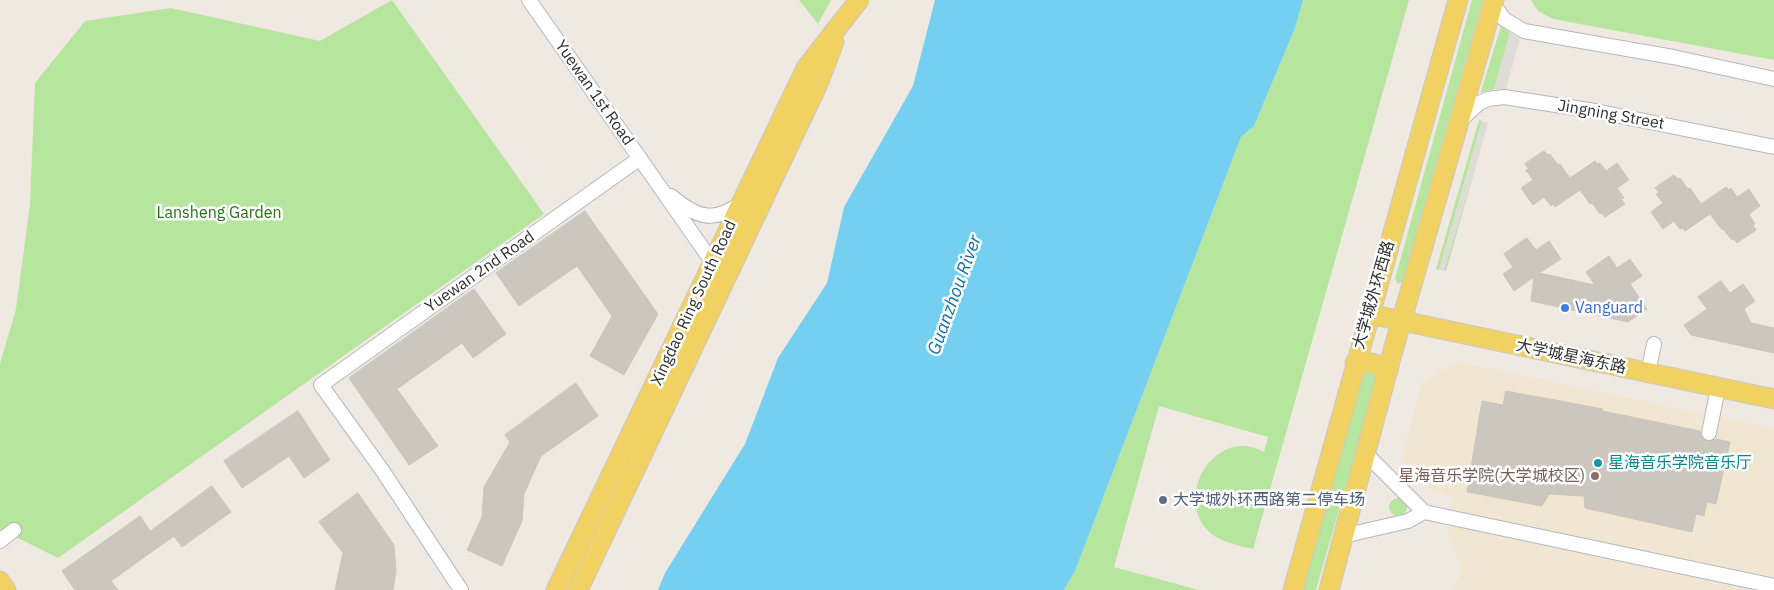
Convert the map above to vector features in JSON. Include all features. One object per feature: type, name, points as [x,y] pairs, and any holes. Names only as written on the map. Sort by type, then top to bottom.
[{"type":"main road","name":"Xingdao Ring South Road","points":[[556,590],[806,68],[859,0]]},
{"type":"main road","name":"大学城外环西路","points":[[1293,590],[1458,0]]},
{"type":"main road","name":"大学城外环西路","points":[[1329,590],[1388,371],[1493,2]]},
{"type":"main road","name":"Xingdao Ring South Road","points":[[578,590],[814,93],[842,22]]},
{"type":"main road","name":"大学城星海东路","points":[[1369,314],[1774,399]]},
{"type":"main road","points":[[1355,363],[1372,363],[1388,371]]},
{"type":"main road","points":[[0,581],[6,590]]},
{"type":"street","name":"Yuewan 1st Road","points":[[529,0],[713,263]]},
{"type":"street","points":[[1493,2],[1504,19],[1524,31],[1673,57],[1774,78]]},
{"type":"street","name":"Jingning Street","points":[[1458,125],[1479,103],[1488,99],[1504,97],[1595,111],[1774,147]]},
{"type":"street","name":"Yuewan 2nd Road","points":[[461,590],[382,470],[321,385],[640,158]]},
{"type":"street","name":"Yuewan 1st Road","points":[[659,186],[690,210],[703,216],[722,214],[742,202]]},
{"type":"street","points":[[1648,373],[1654,344]]},
{"type":"street","points":[[1709,433],[1718,388]]},
{"type":"street","points":[[1366,454],[1424,512],[1774,586]]},
{"type":"street","points":[[1343,536],[1408,521],[1424,512]]},
{"type":"street","points":[[0,540],[14,530]]},
{"type":"shaded area","points":[[1510,33],[1520,38],[1506,89],[1494,89]]},
{"type":"shaded area","points":[[1482,121],[1488,123],[1444,271],[1439,270]]},
{"type":"shaded area","name":"星海音乐学院(大学城校区)","points":[[1457,362],[1774,429],[1774,590],[1451,590],[1462,571],[1448,535],[1454,497],[1436,490],[1420,480],[1401,459],[1422,383]]},
{"type":"green space","name":"Lansheng Garden","points":[[392,0],[544,214],[58,558],[0,529],[0,364],[16,309],[30,204],[35,83],[85,21],[171,8],[320,41]]},
{"type":"green space","points":[[799,0],[831,0],[818,24]]},
{"type":"green space","points":[[1303,0],[1409,0],[1253,549],[1228,542],[1213,535],[1201,521],[1196,504],[1197,486],[1204,470],[1215,457],[1229,448],[1246,446],[1264,452],[1268,437],[1159,406],[1114,567],[1199,590],[1064,590],[1075,571],[1241,137],[1254,126],[1295,28]]},
{"type":"green space","points":[[1472,0],[1483,0],[1402,282],[1398,284],[1395,279]]},
{"type":"green space","points":[[1531,0],[1774,0],[1774,60],[1553,19],[1538,11]]},
{"type":"green space","points":[[1501,26],[1510,33],[1494,89],[1481,92]]},
{"type":"green space","points":[[1479,120],[1482,121],[1439,270],[1436,269]]},
{"type":"green space","points":[[1488,123],[1446,271],[1444,271]]},
{"type":"green space","points":[[1365,371],[1376,373],[1377,377],[1316,590],[1302,590]]},
{"type":"green space","points":[[1394,498],[1402,498],[1407,503],[1405,514],[1394,516],[1389,511],[1389,503]]},
{"type":"water","name":"Guanzhou River","points":[[935,0],[1303,0],[1295,28],[1254,126],[1241,137],[1075,571],[1064,590],[658,590],[665,573],[745,444],[778,358],[827,283],[844,207],[913,86]]},
{"type":"building","points":[[1544,151],[1548,155],[1550,154],[1558,165],[1560,164],[1570,178],[1595,161],[1597,164],[1600,163],[1606,171],[1617,163],[1629,180],[1617,188],[1624,198],[1621,199],[1625,204],[1605,217],[1602,213],[1600,214],[1592,203],[1590,204],[1580,190],[1555,207],[1553,204],[1551,206],[1544,197],[1533,205],[1521,188],[1533,180],[1526,170],[1529,169],[1525,164]]},
{"type":"building","points":[[1674,175],[1678,179],[1680,178],[1688,189],[1690,188],[1701,204],[1726,187],[1729,190],[1731,188],[1737,197],[1749,189],[1760,206],[1749,214],[1756,230],[1737,243],[1722,230],[1710,214],[1685,231],[1683,228],[1680,229],[1674,221],[1663,229],[1651,212],[1663,203],[1656,194],[1659,192],[1655,188]]},
{"type":"building","points":[[585,211],[658,314],[624,375],[590,356],[612,316],[577,266],[519,306],[496,273]]},
{"type":"building","points":[[1527,238],[1536,250],[1549,241],[1561,259],[1539,273],[1595,285],[1586,272],[1609,256],[1617,268],[1630,259],[1642,276],[1630,284],[1647,309],[1628,322],[1531,301],[1534,277],[1514,291],[1503,274],[1513,267],[1504,254]]},
{"type":"building","points":[[1721,281],[1730,293],[1743,284],[1755,301],[1744,309],[1751,323],[1774,328],[1774,353],[1691,335],[1684,325],[1707,309],[1698,297]]},
{"type":"building","points":[[474,289],[506,334],[473,358],[462,343],[397,389],[438,446],[409,465],[349,378]]},
{"type":"building","points":[[576,383],[598,416],[541,456],[524,494],[522,521],[502,566],[467,550],[482,517],[484,487],[510,442],[505,435]]},
{"type":"building","name":"星海音乐学院音乐厅","points":[[1506,391],[1603,409],[1602,411],[1700,431],[1701,436],[1707,441],[1716,439],[1730,442],[1716,504],[1707,502],[1704,516],[1696,514],[1692,532],[1585,508],[1584,496],[1549,494],[1542,506],[1467,492],[1482,401],[1503,405]]},
{"type":"building","points":[[298,411],[330,460],[304,478],[289,456],[242,488],[224,461]]},
{"type":"building","points":[[212,486],[231,512],[182,547],[174,536],[111,581],[118,590],[75,590],[62,571],[140,516],[150,531]]},
{"type":"building","points":[[358,493],[394,545],[396,571],[393,590],[335,590],[343,553],[319,522]]},
{"type":"place","name":"Vanguard","points":[[1565,308]]},
{"type":"place","name":"星海音乐学院音乐厅","points":[[1598,463]]},
{"type":"place","name":"星海音乐学院(大学城校区)","points":[[1595,476]]},
{"type":"place","name":"大学城外环西路第二停车场","points":[[1163,500]]}]
